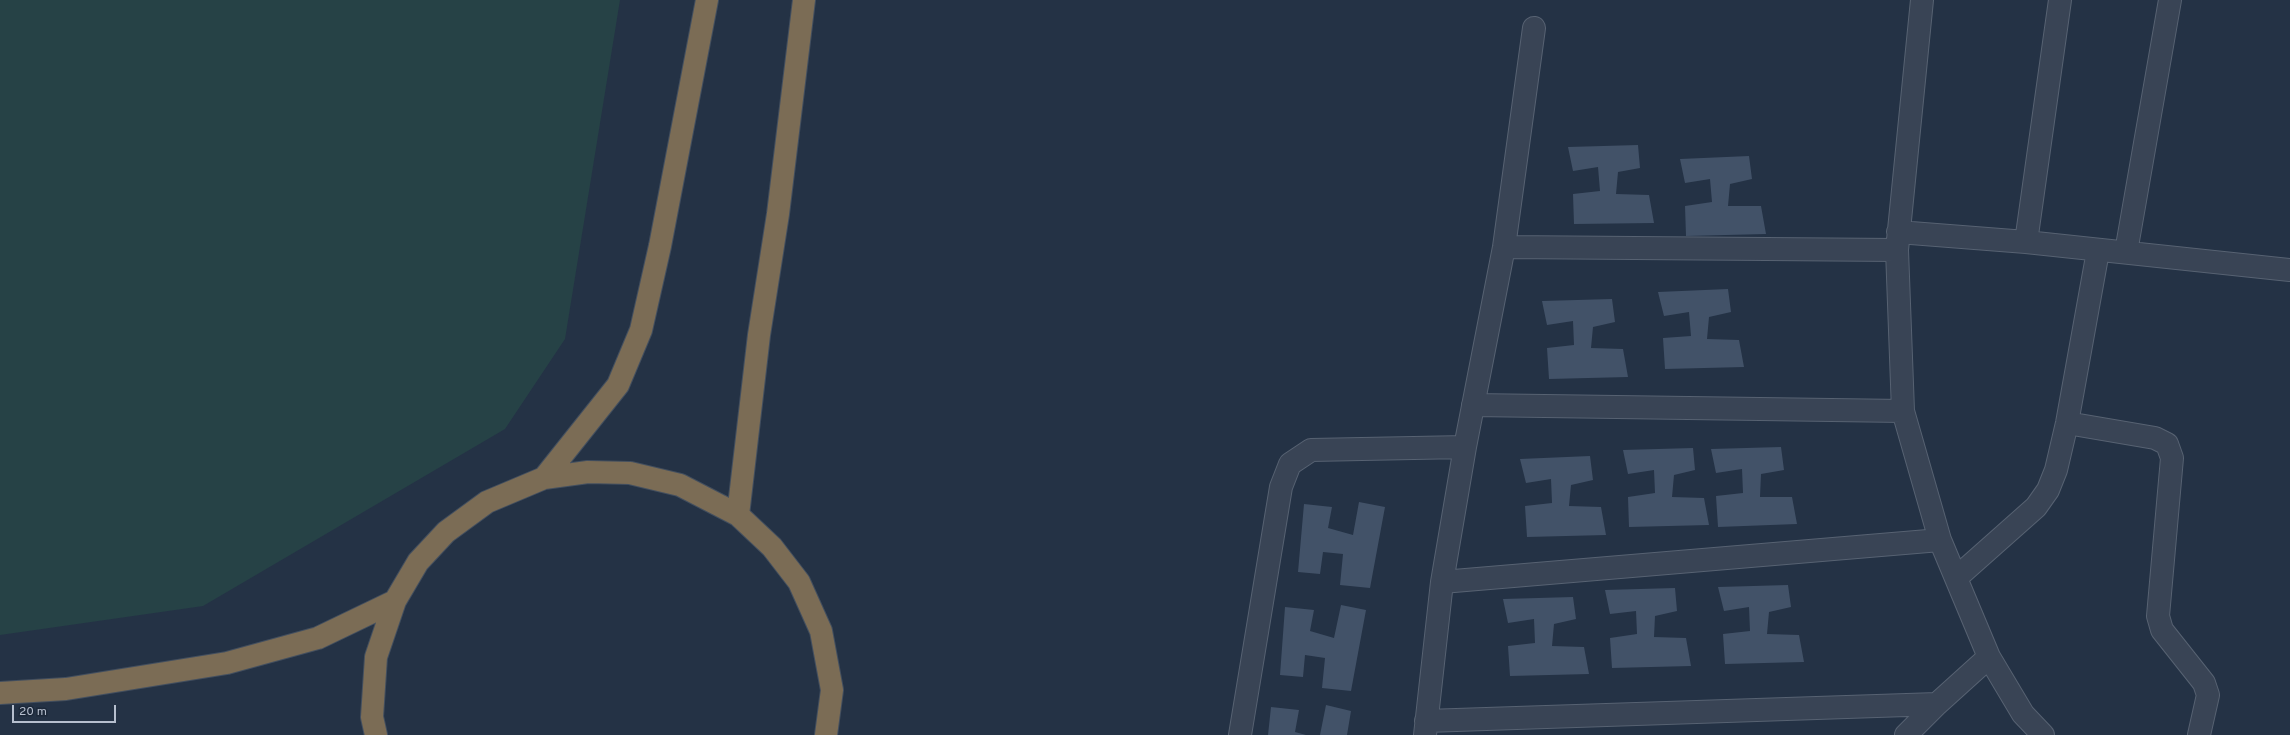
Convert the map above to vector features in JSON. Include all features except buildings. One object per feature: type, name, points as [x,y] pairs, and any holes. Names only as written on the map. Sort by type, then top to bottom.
[{"type":"highway","points":[[544,478],[618,385],[641,330],[660,246],[707,0]]},
{"type":"highway","points":[[738,515],[759,335],[778,214],[804,0]]},
{"type":"highway","points":[[376,735],[372,717],[376,657],[394,601],[418,562],[446,532],[487,502],[544,478],[588,472],[630,473],[680,485],[738,515],[772,547],[799,582],[821,631],[832,690],[826,735]]},
{"type":"highway","points":[[0,693],[66,690],[227,663],[318,638],[394,601]]},
{"type":"street","points":[[1922,0],[1898,241],[1904,411],[1940,540],[1989,658],[2023,714],[2043,735]]},
{"type":"street","points":[[2026,242],[2060,0]]},
{"type":"street","points":[[2126,252],[2170,0]]},
{"type":"street","points":[[1534,28],[1504,247],[1465,447],[1442,582],[1426,728],[1937,704]]},
{"type":"street","points":[[1504,247],[1898,241],[2026,242],[2098,251],[2126,252],[2290,270]]},
{"type":"street","points":[[1956,578],[2036,507],[2048,490],[2056,470],[2067,423],[2098,251]]},
{"type":"street","points":[[1473,405],[1904,411]]},
{"type":"street","points":[[2067,423],[2155,438],[2167,444],[2172,458],[2158,616],[2162,630],[2204,683],[2208,695],[2199,735]]},
{"type":"street","points":[[1240,735],[1281,487],[1290,464],[1311,450],[1465,447]]},
{"type":"street","points":[[1442,582],[1940,540]]},
{"type":"street","points":[[1906,735],[1937,704],[1989,658]]},
{"type":"green space","points":[[0,0],[620,0],[565,339],[505,429],[203,606],[0,635]]}]
